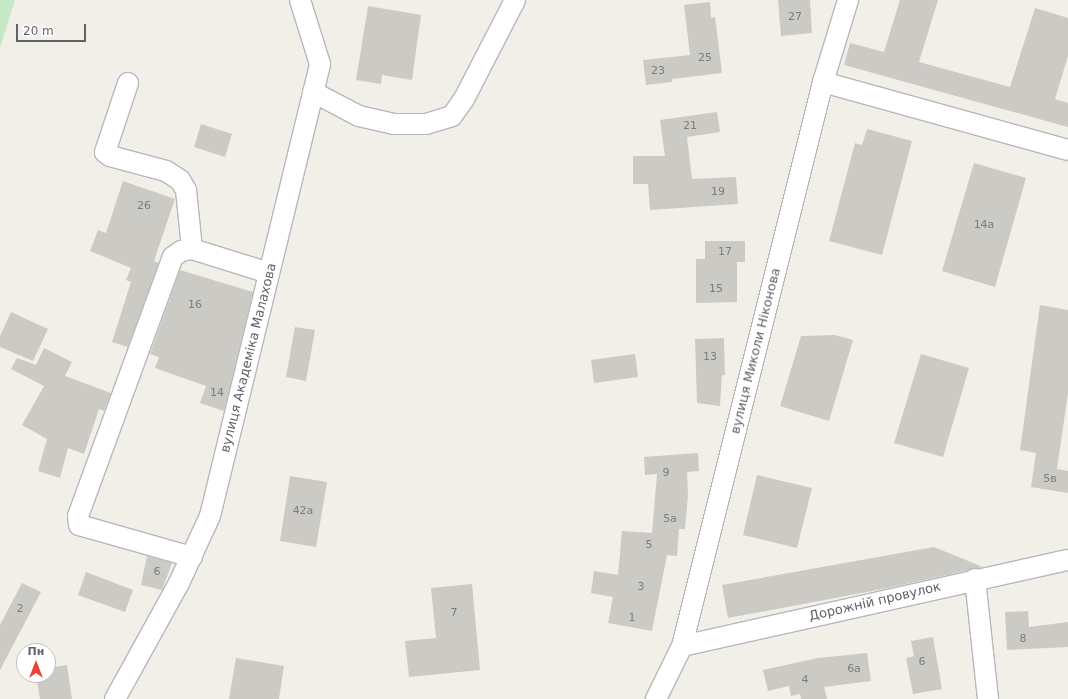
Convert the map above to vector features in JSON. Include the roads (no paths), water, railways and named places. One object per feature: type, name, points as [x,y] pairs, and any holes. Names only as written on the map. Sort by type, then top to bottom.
[{"type":"street","name":"вулиця Академіка Малахова","points":[[116,699],[192,557],[210,516],[320,64],[300,0]]},
{"type":"street","points":[[313,92],[359,116],[394,124],[426,124],[452,116],[464,99],[515,0]]},
{"type":"street","name":"вулиця Миколи Ніконова","points":[[656,699],[682,646],[823,82],[848,0]]},
{"type":"street","points":[[823,82],[1068,150]]},
{"type":"street","points":[[128,84],[105,152],[110,156],[166,171],[180,180],[186,190],[192,249]]},
{"type":"street","points":[[192,557],[79,525],[77,522],[173,257],[181,251],[192,249],[269,273]]},
{"type":"street","name":"Дорожній провулок","points":[[682,646],[1068,560]]},
{"type":"street","points":[[975,580],[988,699]]}]
